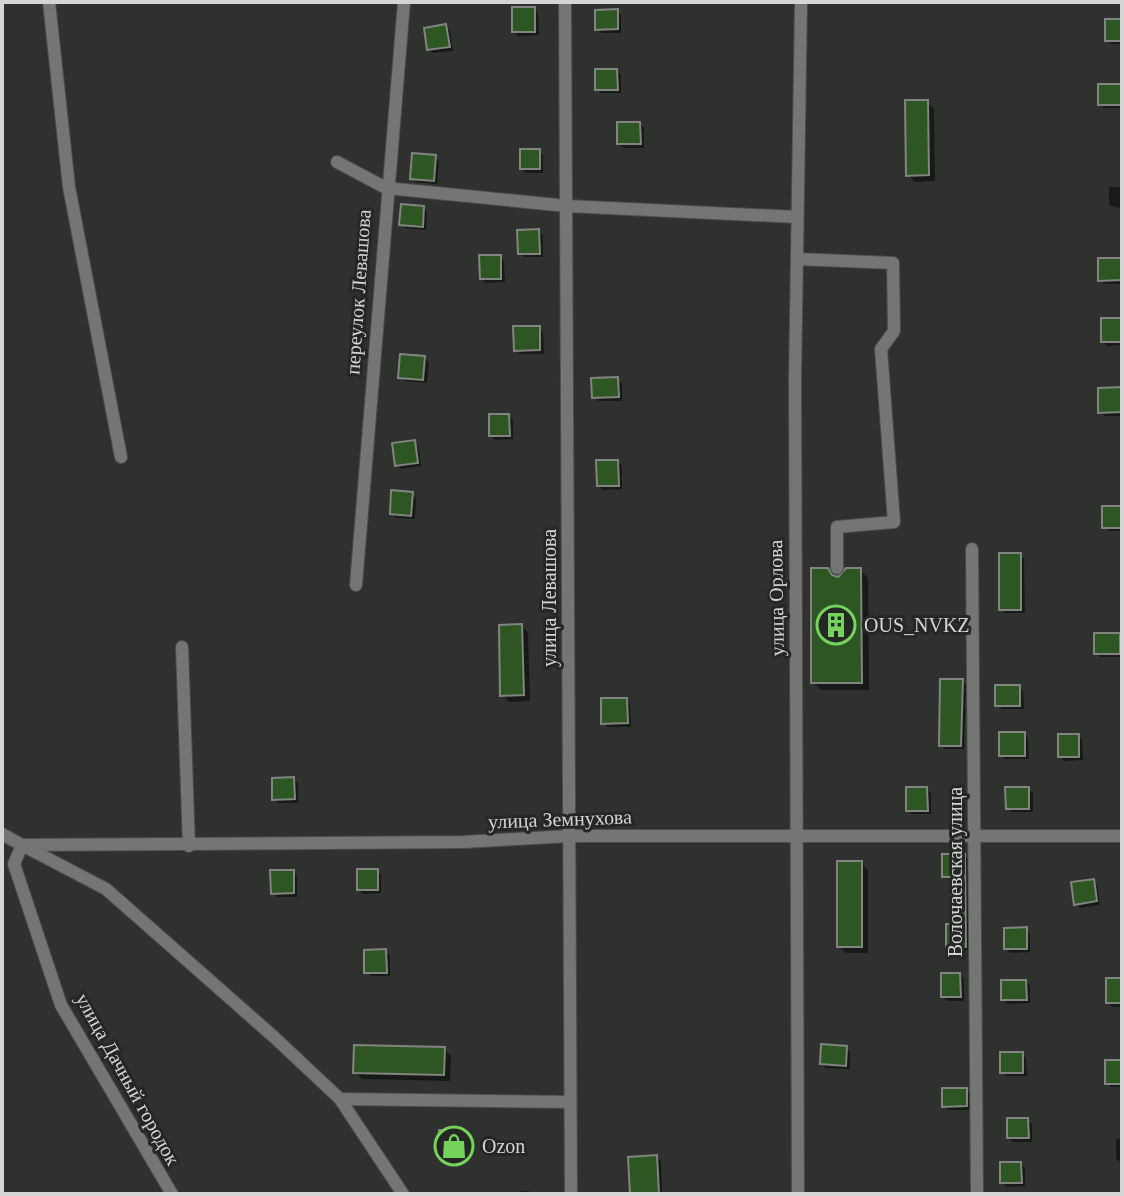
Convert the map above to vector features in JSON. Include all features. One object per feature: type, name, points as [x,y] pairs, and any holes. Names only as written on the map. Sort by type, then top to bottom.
[{"type":"street","points":[[49,2],[69,187],[121,457]]},
{"type":"street","name":"переулок Левашова","points":[[356,585],[386,188],[404,2]]},
{"type":"street","name":"улица Левашова","points":[[565,2],[571,1194]]},
{"type":"street","name":"улица Орлова","points":[[798,1194],[797,217],[801,2]]},
{"type":"street","points":[[337,162],[386,188],[567,206],[797,217]]},
{"type":"street","points":[[797,259],[893,263],[894,331],[881,349],[894,522],[837,527],[837,568]]},
{"type":"street","name":"Волочаевская улица","points":[[972,549],[977,1194]]},
{"type":"street","points":[[182,647],[189,846]]},
{"type":"street","name":"улица Земнухова","points":[[2,834],[22,845],[189,846],[463,842],[570,836],[1122,836]]},
{"type":"street","points":[[22,845],[106,889],[340,1099],[403,1194]]},
{"type":"street","name":"улица Дачный городок","points":[[22,845],[14,864],[61,1005],[172,1194]]},
{"type":"street","points":[[340,1099],[570,1102]]},
{"type":"building","points":[[512,7],[535,7],[535,32],[512,32]]},
{"type":"building","points":[[618,9],[618,29],[595,30],[595,10]]},
{"type":"building","points":[[1105,19],[1122,19],[1122,41],[1105,41]]},
{"type":"building","points":[[446,24],[450,47],[427,50],[424,28]]},
{"type":"building","points":[[595,69],[617,69],[618,90],[595,90]]},
{"type":"building","points":[[1098,84],[1122,84],[1122,105],[1098,105]]},
{"type":"building","points":[[905,100],[928,100],[929,175],[906,176]]},
{"type":"building","points":[[617,122],[640,122],[641,144],[617,144]]},
{"type":"building","points":[[520,149],[540,149],[540,169],[520,169]]},
{"type":"building","points":[[412,153],[436,155],[434,181],[410,179]]},
{"type":"building","points":[[401,204],[424,206],[423,227],[399,225]]},
{"type":"building","points":[[539,229],[540,254],[518,254],[517,230]]},
{"type":"building","points":[[479,255],[501,255],[501,279],[480,279]]},
{"type":"building","points":[[1098,258],[1122,258],[1122,280],[1098,281]]},
{"type":"building","points":[[1101,318],[1122,318],[1122,342],[1101,342]]},
{"type":"building","points":[[513,326],[540,326],[540,350],[514,351]]},
{"type":"building","points":[[400,354],[425,356],[423,380],[398,378]]},
{"type":"building","points":[[618,377],[619,397],[592,398],[591,378]]},
{"type":"building","points":[[1122,387],[1122,412],[1098,413],[1098,388]]},
{"type":"building","points":[[489,414],[509,414],[510,436],[489,436]]},
{"type":"building","points":[[415,440],[418,463],[395,466],[392,443]]},
{"type":"building","points":[[596,460],[618,460],[619,486],[597,486]]},
{"type":"building","points":[[391,490],[413,492],[411,516],[390,514]]},
{"type":"building","points":[[1102,506],[1122,506],[1122,528],[1102,528]]},
{"type":"building","points":[[999,553],[1021,553],[1021,610],[999,610]]},
{"type":"building","name":"OUS_NVKZ","points":[[811,568],[828,568],[832,575],[838,577],[846,568],[861,568],[862,683],[811,683]]},
{"type":"building","points":[[522,624],[524,695],[500,696],[499,625]]},
{"type":"building","points":[[1094,633],[1120,633],[1120,654],[1094,654]]},
{"type":"building","points":[[940,679],[963,679],[961,746],[939,746]]},
{"type":"building","points":[[995,685],[1020,685],[1020,706],[995,706]]},
{"type":"building","points":[[601,698],[627,698],[628,723],[601,724]]},
{"type":"building","points":[[999,732],[1025,732],[1025,756],[999,756]]},
{"type":"building","points":[[1058,734],[1079,734],[1079,757],[1058,757]]},
{"type":"building","points":[[294,777],[295,799],[272,800],[272,778]]},
{"type":"building","points":[[906,787],[927,787],[928,811],[906,811]]},
{"type":"building","points":[[1005,787],[1029,787],[1029,809],[1006,809]]},
{"type":"building","points":[[942,854],[965,854],[966,947],[946,947],[946,924],[951,924],[951,877],[942,877]]},
{"type":"building","points":[[837,861],[862,861],[862,947],[837,947]]},
{"type":"building","points":[[357,869],[378,869],[378,890],[357,890]]},
{"type":"building","points":[[270,870],[294,870],[294,893],[271,894]]},
{"type":"building","points":[[1094,879],[1097,901],[1074,905],[1071,882]]},
{"type":"building","points":[[1027,927],[1027,949],[1004,949],[1004,928]]},
{"type":"building","points":[[386,949],[387,973],[364,973],[364,950]]},
{"type":"building","points":[[941,973],[960,973],[961,997],[941,997]]},
{"type":"building","points":[[1106,978],[1122,978],[1122,1003],[1106,1003]]},
{"type":"building","points":[[1001,980],[1026,980],[1027,1000],[1001,1000]]},
{"type":"building","points":[[821,1044],[847,1046],[846,1066],[820,1064]]},
{"type":"building","points":[[354,1045],[445,1047],[444,1075],[353,1073]]},
{"type":"building","points":[[1000,1052],[1023,1052],[1023,1073],[1000,1073]]},
{"type":"building","points":[[1105,1060],[1122,1060],[1122,1084],[1105,1084]]},
{"type":"building","points":[[942,1088],[967,1088],[967,1106],[942,1107]]},
{"type":"building","points":[[1007,1118],[1028,1118],[1029,1138],[1007,1138]]},
{"type":"building","points":[[439,1130],[459,1130],[459,1152],[438,1152]]},
{"type":"building","points":[[657,1155],[659,1194],[630,1194],[628,1157]]},
{"type":"building","points":[[1000,1162],[1021,1162],[1022,1183],[1000,1183]]},
{"type":"place","name":"OUS_NVKZ","points":[[836,625]]},
{"type":"place","name":"Ozon","points":[[454,1146]]}]
